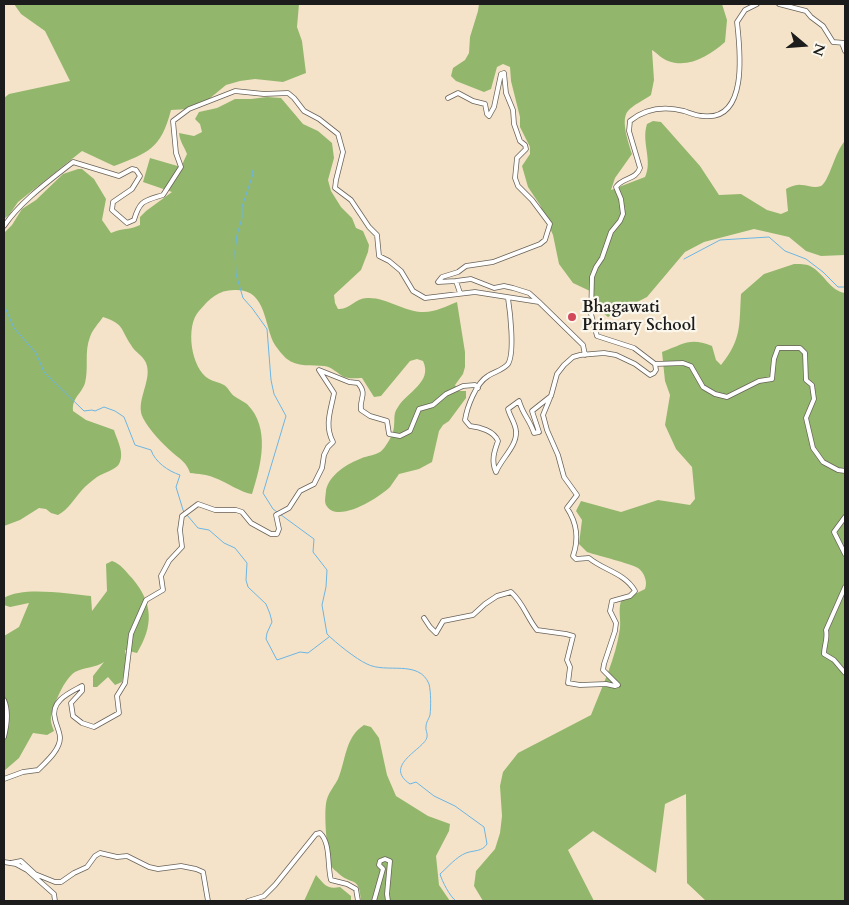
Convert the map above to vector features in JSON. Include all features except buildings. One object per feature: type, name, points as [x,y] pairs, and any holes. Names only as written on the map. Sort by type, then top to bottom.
[{"type":"street","points":[[757,4],[745,10],[737,22],[740,48],[738,87],[729,106],[723,112],[718,115],[703,116],[671,108],[658,108],[640,114],[630,121],[629,130],[640,168],[638,174],[633,178],[621,181],[616,187],[622,199],[623,214],[611,232],[602,258],[592,277],[591,314],[597,336],[634,348],[655,364],[683,363],[691,366],[704,387],[715,394],[727,397],[760,381],[772,379],[774,359],[778,348],[800,348],[805,353],[806,380],[812,385],[814,399],[806,418],[813,448],[823,462],[838,470],[845,471]]},
{"type":"street","points":[[779,4],[806,11],[823,26],[833,42],[844,43],[845,51]]},
{"type":"street","points":[[448,98],[458,93],[473,101],[485,104],[487,114],[490,116],[494,107],[501,74],[504,72],[506,93],[513,110],[514,124],[520,141],[525,145],[526,149],[515,162],[514,178],[518,186],[532,200],[550,224],[545,240],[540,244],[493,262],[466,266],[458,272],[442,277],[438,282],[471,279],[494,288],[504,286],[529,293],[583,346],[586,355]]},
{"type":"street","points":[[4,226],[17,210],[73,162],[119,176],[132,169],[136,170],[140,176],[132,189],[113,202],[112,210],[127,223],[134,220],[138,205],[146,200],[163,196],[180,167],[176,153],[173,122],[189,109],[235,91],[264,94],[288,93],[304,111],[338,134],[343,152],[336,180],[336,188],[351,200],[369,227],[377,235],[379,256],[401,270],[413,291],[425,298],[475,292],[539,302]]},
{"type":"street","points":[[456,281],[460,293]]},
{"type":"street","points":[[508,298],[511,314],[512,355],[507,365],[486,376],[468,405],[465,420],[470,426],[479,427],[496,437],[498,441],[492,465],[496,472],[513,445],[516,433],[508,409],[520,401],[522,413],[528,420],[534,433],[539,432],[532,411],[551,396]]},
{"type":"street","points":[[424,618],[436,632],[443,621],[473,615],[497,596],[511,592],[521,602],[528,618],[537,630],[573,636],[567,660],[570,667],[568,683],[580,685],[618,685],[603,670],[615,632],[616,623],[610,611],[612,601],[630,596],[635,591],[622,577],[596,564],[589,558],[576,559],[573,556],[577,539],[576,528],[567,508],[577,495],[564,477],[543,415],[557,374],[564,364],[573,357],[604,353],[616,355],[635,364],[650,375],[654,374],[656,370],[655,364]]},
{"type":"street","points":[[4,779],[23,772],[38,770],[56,750],[60,738],[54,717],[54,709],[59,700],[67,694],[82,686],[82,691],[70,703],[73,716],[82,723],[94,727],[119,714],[117,696],[125,683],[131,634],[146,600],[163,590],[161,576],[169,561],[182,547],[180,530],[182,516],[198,504],[215,510],[236,510],[242,512],[252,523],[271,534],[277,534],[279,529],[276,515],[289,508],[300,491],[314,484],[322,468],[324,455],[333,442],[329,434],[328,411],[334,393],[319,370],[349,382],[358,383],[364,394],[360,405],[361,410],[370,416],[387,421],[389,434],[400,436],[410,431],[420,409],[433,405],[446,394],[463,386],[475,385],[478,388]]},
{"type":"street","points":[[845,517],[834,532],[845,554]]},
{"type":"street","points":[[845,587],[826,630],[824,654],[834,660],[845,672]]},
{"type":"street","points":[[4,700],[7,706],[4,737]]},
{"type":"street","points":[[248,901],[264,896],[316,834],[320,833],[323,835],[328,852],[330,880],[347,884],[356,889],[358,901]]},
{"type":"street","points":[[11,864],[21,861],[35,874],[55,882],[61,882],[87,867],[95,856],[100,853],[117,857],[127,856],[149,867],[158,869],[181,866],[203,872],[208,901]]},
{"type":"street","points":[[374,901],[383,869],[379,865],[380,861],[384,859],[390,861],[388,901]]},
{"type":"street","points":[[4,862],[27,870],[54,894],[55,901]]},
{"type":"green space","points":[[14,4],[299,4],[297,27],[302,41],[306,73],[283,82],[255,79],[240,81],[226,85],[204,103],[189,109],[171,110],[163,133],[152,148],[114,166],[82,151],[18,202],[4,219],[4,98],[9,94],[70,81],[45,31],[21,14]]},
{"type":"green space","points":[[479,4],[722,4],[727,20],[725,42],[713,52],[691,62],[676,63],[664,59],[652,50],[654,80],[651,95],[628,111],[626,115],[626,132],[632,154],[615,178],[611,190],[645,177],[648,165],[645,138],[647,124],[653,121],[661,122],[700,166],[719,195],[741,194],[767,210],[781,214],[788,211],[786,189],[797,185],[821,186],[827,179],[838,152],[845,141],[845,255],[821,256],[806,251],[789,237],[754,229],[704,242],[685,252],[647,297],[608,317],[597,308],[592,292],[573,283],[559,264],[553,235],[540,205],[528,187],[522,166],[530,154],[530,147],[520,127],[520,117],[511,81],[510,67],[503,64],[497,67],[491,89],[484,92],[456,81],[451,76],[453,68],[465,60],[469,53],[470,37]]},
{"type":"green space","points":[[281,98],[303,124],[318,131],[332,143],[334,158],[328,180],[331,191],[341,207],[352,218],[356,228],[363,231],[369,245],[361,270],[334,295],[338,309],[346,308],[359,300],[367,298],[374,298],[409,310],[424,312],[437,310],[457,302],[465,352],[465,367],[463,374],[455,385],[459,391],[466,391],[466,398],[439,431],[432,462],[419,469],[399,474],[390,487],[358,507],[339,512],[331,510],[326,505],[325,500],[326,490],[331,479],[351,463],[378,453],[385,447],[393,432],[396,409],[418,386],[425,375],[423,361],[417,359],[410,361],[381,396],[374,397],[362,378],[346,378],[327,367],[291,362],[275,345],[263,311],[254,296],[247,292],[231,290],[215,295],[199,311],[192,327],[192,347],[194,357],[203,374],[209,379],[225,386],[234,396],[247,404],[259,424],[262,436],[261,460],[252,494],[212,477],[190,473],[187,466],[152,432],[141,412],[148,372],[146,363],[133,348],[118,324],[103,317],[94,329],[88,343],[85,383],[75,399],[73,411],[86,420],[114,430],[121,451],[121,460],[118,466],[97,477],[87,485],[62,513],[58,515],[39,508],[20,520],[4,526],[4,233],[12,225],[22,209],[36,200],[63,174],[78,169],[82,169],[94,179],[106,199],[102,220],[111,233],[140,225],[140,217],[172,192],[143,182],[150,158],[181,167],[187,154],[179,133],[194,136],[202,132],[200,124],[195,119],[199,112],[217,108],[235,99]]},
{"type":"green space","points":[[794,264],[810,266],[835,289],[845,293],[845,901],[706,901],[687,883],[686,794],[665,804],[656,873],[593,831],[568,850],[594,901],[483,901],[474,886],[476,871],[495,849],[500,833],[502,816],[500,786],[503,772],[518,753],[591,715],[608,672],[618,639],[621,601],[645,589],[646,586],[645,577],[638,568],[587,552],[579,544],[582,520],[576,511],[581,501],[621,512],[658,500],[690,505],[695,499],[692,467],[676,449],[665,425],[670,395],[665,381],[662,352],[682,344],[692,342],[704,343],[712,346],[716,360],[721,365],[728,356],[736,339],[741,294],[764,274]]},
{"type":"green space","points":[[112,561],[132,578],[144,596],[149,614],[143,643],[137,653],[125,650],[127,660],[122,682],[115,685],[108,677],[97,687],[93,687],[93,676],[104,662],[78,670],[71,675],[60,692],[52,711],[51,720],[54,731],[47,735],[33,733],[19,758],[4,771],[4,636],[19,627],[29,603],[10,607],[4,605],[4,598],[22,592],[91,596],[92,611],[107,591],[106,564]]},
{"type":"green space","points":[[364,725],[371,727],[379,738],[387,775],[396,796],[428,816],[450,824],[449,831],[436,856],[439,885],[450,901],[361,901],[359,887],[332,868],[326,833],[325,813],[327,799],[341,772],[347,749],[353,736]]},
{"type":"green space","points":[[316,875],[329,887],[340,887],[351,896],[351,901],[304,901]]},
{"type":"waterway","points":[[252,170],[253,174],[242,207],[242,218],[237,235],[235,252],[236,274],[243,298],[267,329],[274,394],[286,416],[263,493],[273,509],[314,539],[313,552],[327,570],[322,605],[327,634],[367,664],[383,668],[410,669],[424,676],[429,684],[431,708],[426,725],[427,737],[425,742],[407,758],[401,770],[403,777],[410,784],[416,782],[434,796],[455,806],[484,827],[487,844],[485,847],[462,855],[440,874],[442,881],[456,901]]},
{"type":"waterway","points":[[684,259],[720,240],[769,237],[785,251],[806,259],[838,287],[845,287]]},
{"type":"waterway","points":[[4,305],[14,328],[36,353],[44,372],[84,411],[95,411],[104,407],[115,411],[124,417],[135,445],[151,450],[162,466],[180,475],[176,487],[184,513]]},
{"type":"waterway","points":[[187,515],[198,528],[209,530],[224,543],[235,548],[247,563],[246,580],[248,587],[266,604],[270,614],[272,622],[266,639],[277,660],[300,652],[308,653],[329,637]]},
{"type":"place","name":"Bhagawati Primary School","points":[[572,317]]}]
